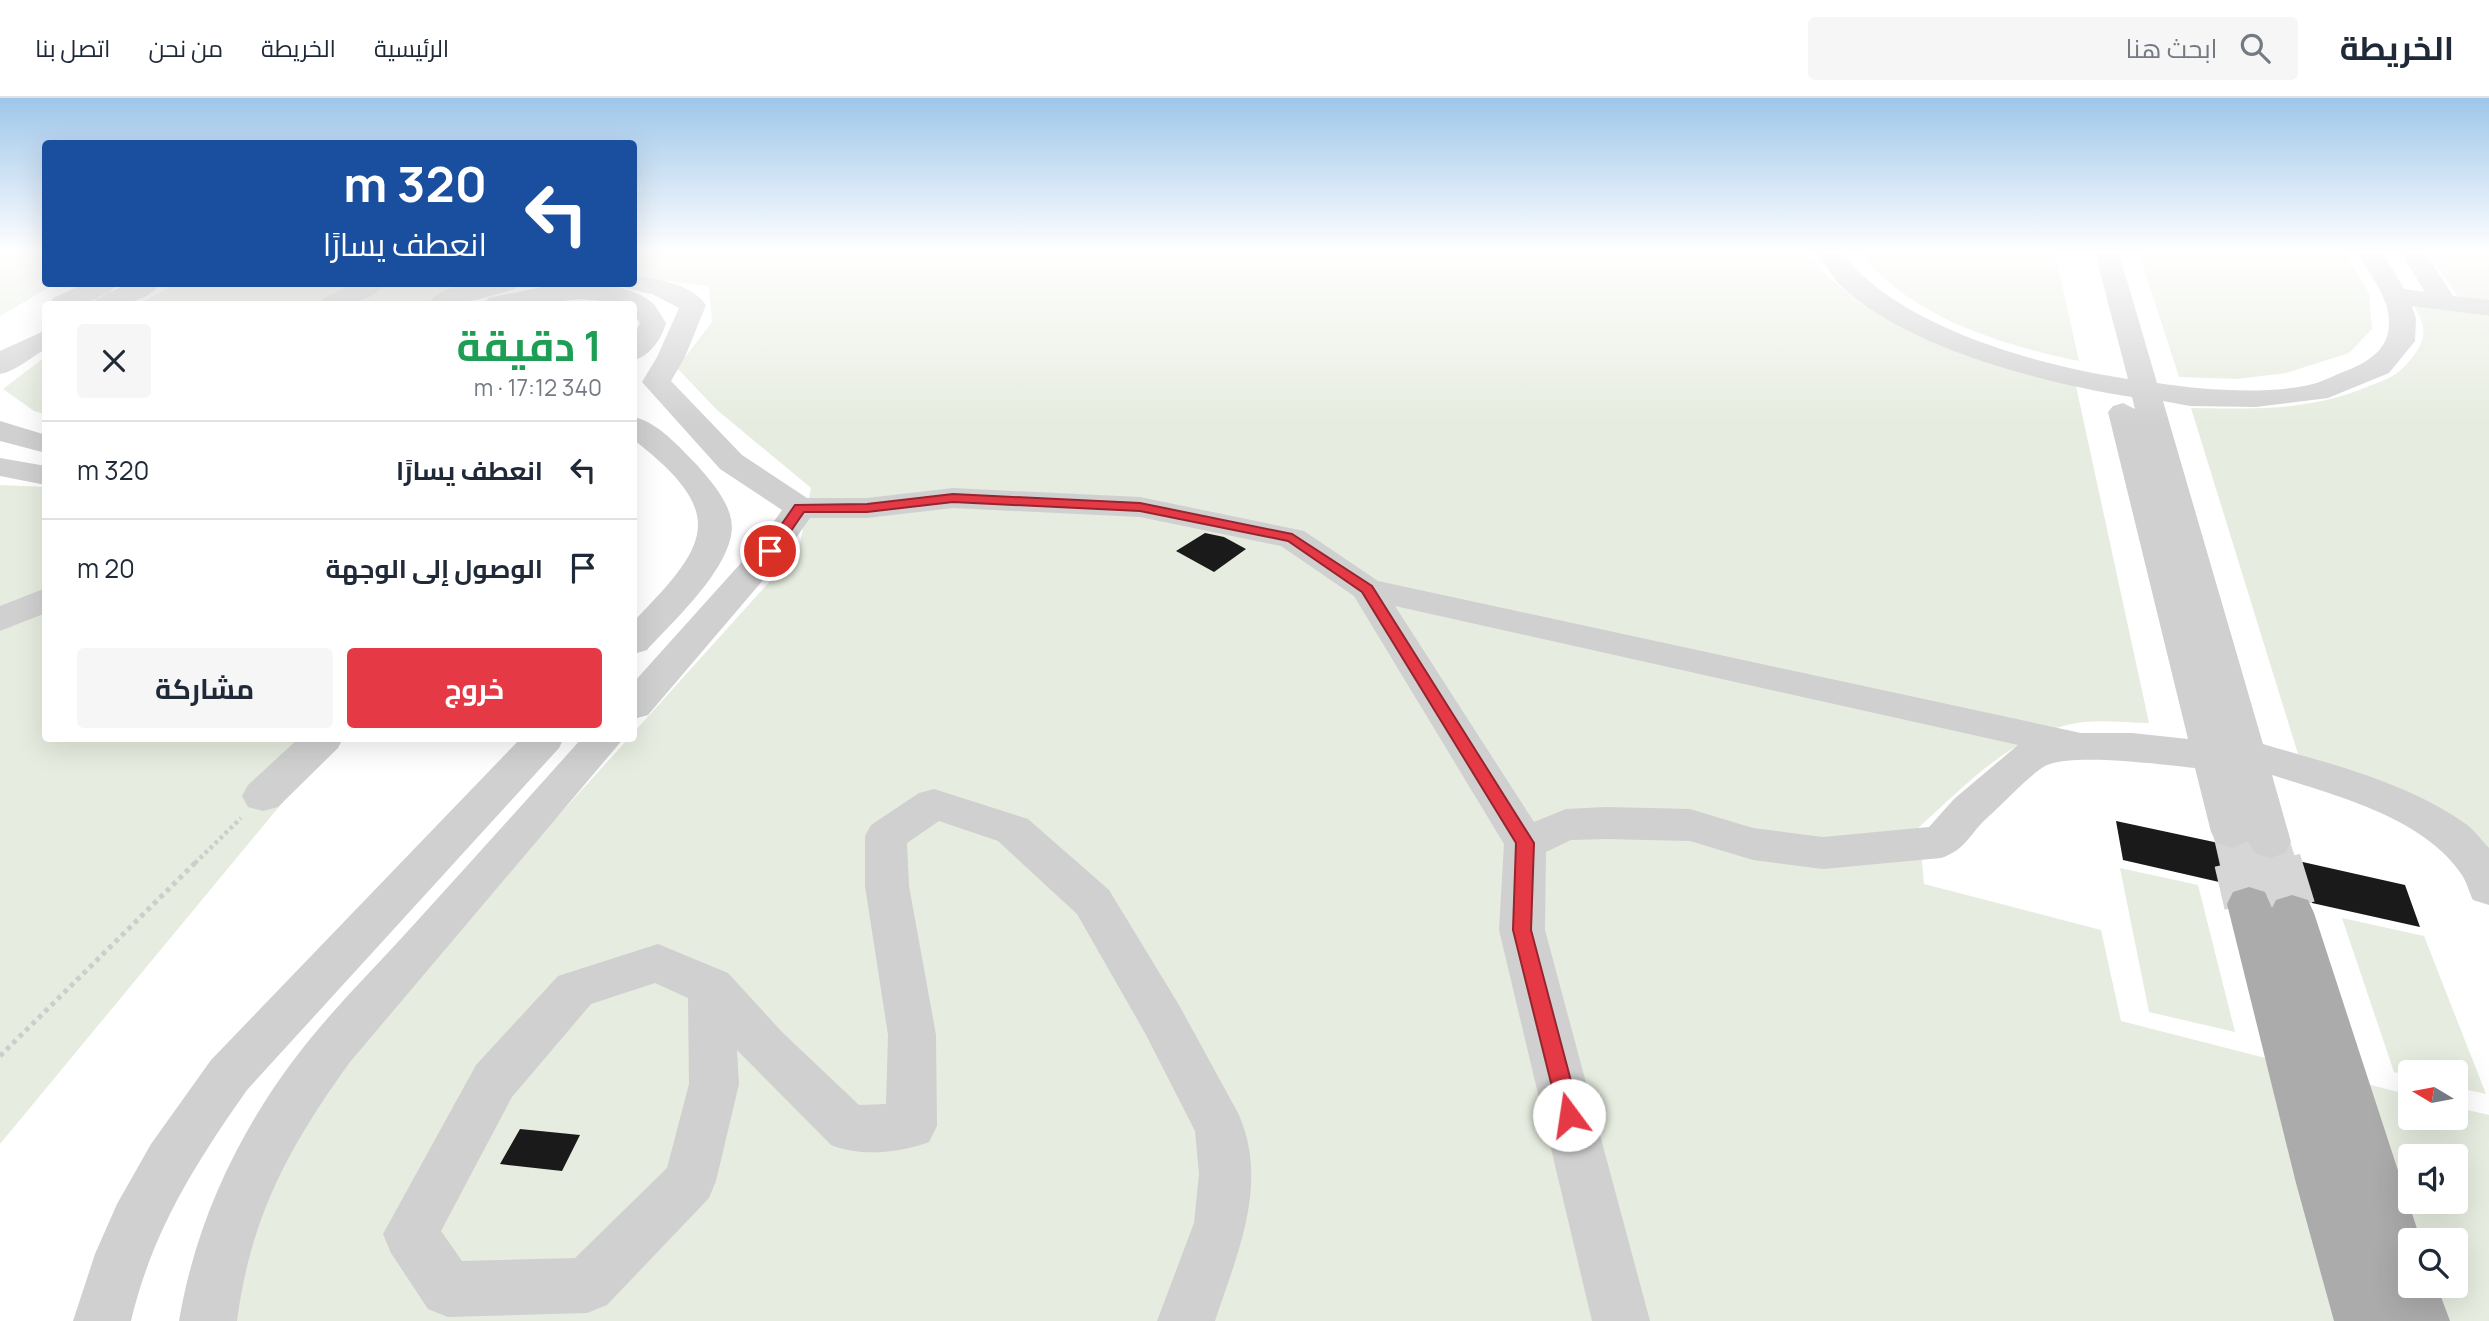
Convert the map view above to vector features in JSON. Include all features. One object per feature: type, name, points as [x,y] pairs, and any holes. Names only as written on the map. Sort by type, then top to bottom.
[{"type":"main road","points":[[2363,1321],[2322,1183],[2270,908],[2378,1196],[2421,1321]]},
{"type":"street","points":[[637,348],[650,332],[653,323],[645,310]]},
{"type":"street","points":[[691,310],[671,357],[656,382],[731,461],[800,508],[867,508],[953,498],[1140,507],[1292,538],[1367,589],[2086,746]]},
{"type":"street","points":[[1891,310],[1964,345],[2081,380],[2187,390],[2248,391],[2303,386],[2364,360],[2384,335],[2385,310]]},
{"type":"street","points":[[1910,310],[1973,339],[2128,383],[2190,397],[2256,398],[2318,392],[2379,368],[2401,341],[2403,319],[2400,310]]},
{"type":"street","points":[[2103,310],[2128,383],[2229,755],[2270,842]]},
{"type":"street","points":[[2116,310],[2128,383]]},
{"type":"street","points":[[0,336],[42,315]]},
{"type":"street","points":[[0,366],[10,357],[42,340]]},
{"type":"street","points":[[637,428],[674,459],[700,490],[715,520],[715,534],[709,552],[694,574],[637,639]]},
{"type":"street","points":[[0,430],[42,443]]},
{"type":"street","points":[[0,467],[42,475]]},
{"type":"street","points":[[637,703],[770,551],[800,508]]},
{"type":"street","points":[[1367,589],[1525,843],[1522,930],[1621,1321]]},
{"type":"street","points":[[0,620],[42,601]]},
{"type":"street","points":[[263,796],[320,742]]},
{"type":"street","points":[[102,1321],[132,1227],[189,1128],[229,1075],[541,742]]},
{"type":"street","points":[[208,1321],[222,1243],[243,1189],[301,1088],[333,1046],[601,742]]},
{"type":"street","points":[[1525,843],[1566,825],[1606,824],[1690,825],[1753,844],[1823,853],[1941,842],[1969,810],[2035,753],[2086,746],[2132,747],[2229,755],[2358,787],[2408,809],[2450,834],[2481,868],[2489,888]]},
{"type":"street","points":[[2229,755],[2232,832]]},
{"type":"street","points":[[710,987],[714,1084],[690,1181],[587,1285],[448,1289],[410,1234],[494,1080],[575,990],[658,964],[710,987],[765,1047],[849,1129],[911,1126],[912,1035],[887,886],[886,836],[934,804],[1013,830],[1093,902],[1220,1129],[1225,1174],[1221,1223],[1186,1321]]},
{"type":"path","points":[[0,1056],[263,796]]},
{"type":"shaded area","points":[[711,310],[1874,310],[1930,339],[1966,353],[2076,386],[2149,723],[2092,721],[2059,727],[2036,736],[1994,761],[1919,827],[1924,884],[2101,930],[2121,1021],[2398,1092],[2398,1130],[2468,1130],[2468,1110],[2489,1115],[2489,1321],[208,1321],[234,1229],[398,992],[625,742],[637,742],[637,729],[799,549],[811,488],[717,410],[677,368],[712,322]]},
{"type":"shaded area","points":[[1929,310],[2068,310],[2079,361],[1989,337]]},
{"type":"shaded area","points":[[2157,310],[2370,310],[2372,329],[2349,353],[2286,373],[2237,379],[2179,377]]},
{"type":"shaded area","points":[[2416,310],[2445,310],[2489,316],[2489,859],[2349,770],[2298,754],[2191,408],[2280,407],[2345,395],[2386,379],[2406,365],[2420,345],[2423,333]]},
{"type":"shaded area","points":[[42,359],[42,413],[34,411],[3,389]]},
{"type":"shaded area","points":[[0,485],[42,487],[42,742],[333,742],[0,1144]]},
{"type":"shaded area","points":[[2120,868],[2198,885],[2235,1032],[2149,1012]]},
{"type":"shaded area","points":[[2342,918],[2424,936],[2486,1094],[2468,1090],[2468,1060],[2398,1060],[2398,1073],[2394,1072]]},
{"type":"building","points":[[1205,533],[1224,537],[1246,549],[1214,572],[1176,551]]},
{"type":"building","points":[[2116,821],[2214,842],[2231,850],[2239,848],[2251,851],[2254,855],[2269,860],[2280,857],[2405,885],[2420,927],[2312,903],[2309,897],[2293,892],[2281,896],[2250,885],[2241,887],[2123,860]]},
{"type":"building","points":[[520,1129],[580,1135],[562,1171],[500,1164]]},
{"type":"tunnel","points":[[2232,832],[2239,863]]},
{"type":"tunnel","points":[[2270,842],[2277,863]]},
{"type":"tunnel","points":[[2239,861],[2249,904]]},
{"type":"tunnel","points":[[2276,861],[2292,913]]},
{"type":"route","points":[[770,551],[800,508],[867,508],[953,498],[1140,507],[1292,538],[1367,589],[1525,843],[1522,930],[1569,1115]]}]
